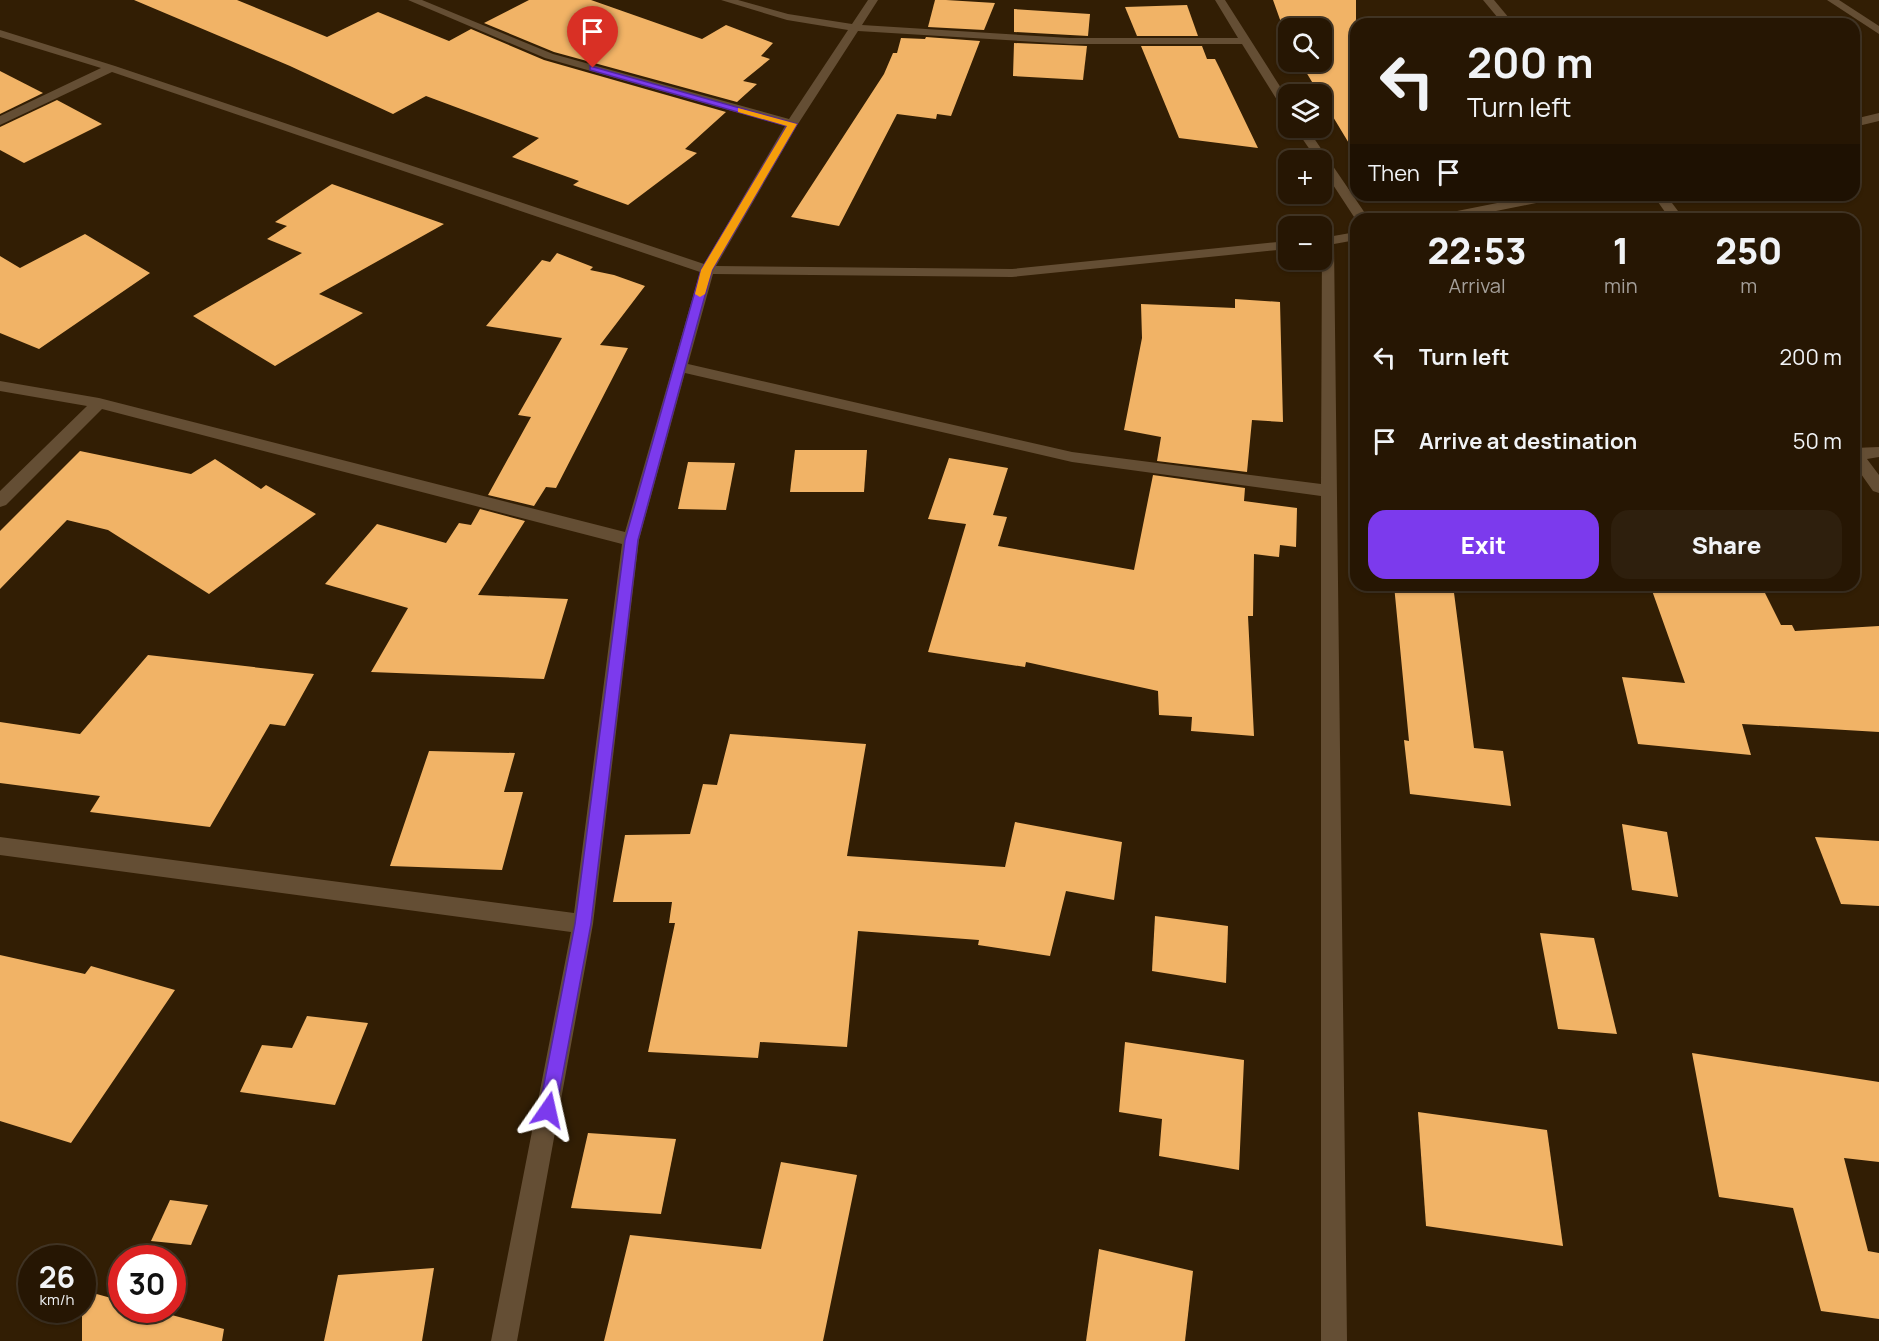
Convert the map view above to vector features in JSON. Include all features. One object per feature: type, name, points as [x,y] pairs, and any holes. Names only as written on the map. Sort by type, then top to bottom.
[{"type":"street","points":[[412,0],[549,56],[792,124]]},
{"type":"street","points":[[726,0],[787,17],[855,28],[1070,41],[1244,41]]},
{"type":"street","points":[[504,1341],[583,924],[631,540],[707,270],[792,124],[873,0]]},
{"type":"street","points":[[1220,0],[1278,93]]},
{"type":"street","points":[[1488,0],[1504,18]]},
{"type":"street","points":[[1832,0],[1859,18]]},
{"type":"street","points":[[1860,18],[1879,31]]},
{"type":"street","points":[[0,33],[111,68],[707,270],[1012,273],[1278,246]]},
{"type":"street","points":[[0,121],[111,68]]},
{"type":"street","points":[[1860,122],[1879,117]]},
{"type":"street","points":[[1308,138],[1358,213]]},
{"type":"street","points":[[1467,213],[1526,201]]},
{"type":"street","points":[[1332,240],[1350,237]]},
{"type":"street","points":[[1324,270],[1334,1341]]},
{"type":"street","points":[[680,367],[1072,457],[1328,491]]},
{"type":"street","points":[[0,386],[99,404],[631,540]]},
{"type":"street","points":[[0,501],[99,404]]},
{"type":"street","points":[[1860,454],[1879,452]]},
{"type":"street","points":[[1860,462],[1879,487]]},
{"type":"street","points":[[0,846],[583,924]]},
{"type":"building","points":[[134,0],[237,0],[327,37],[378,12],[449,41],[471,29],[544,60],[726,112],[685,149],[697,153],[628,205],[573,185],[579,181],[512,157],[539,138],[426,96],[393,114],[290,66]]},
{"type":"building","points":[[529,0],[591,0],[702,39],[726,25],[773,43],[761,56],[770,59],[743,81],[757,84],[737,102],[554,52],[484,23]]},
{"type":"building","points":[[935,0],[995,3],[984,30],[928,27]]},
{"type":"building","points":[[1273,0],[1356,0],[1356,18],[1350,18],[1350,145],[1332,115],[1332,84],[1313,84],[1306,72],[1332,72],[1332,18],[1279,18]]},
{"type":"building","points":[[1187,5],[1198,36],[1137,36],[1125,7]]},
{"type":"building","points":[[1014,9],[1090,14],[1088,36],[1014,32]]},
{"type":"building","points":[[926,37],[980,41],[951,116],[937,114],[936,119],[897,114],[839,226],[791,217],[884,74],[893,53],[897,53],[901,38],[925,39]]},
{"type":"building","points":[[1014,43],[1087,46],[1083,80],[1013,76]]},
{"type":"building","points":[[1141,46],[1202,46],[1207,59],[1215,59],[1258,148],[1179,138]]},
{"type":"building","points":[[0,71],[43,93],[0,114]]},
{"type":"building","points":[[57,100],[102,124],[24,163],[0,150],[0,127]]},
{"type":"building","points":[[332,184],[444,224],[319,294],[363,313],[275,366],[193,316],[302,253],[267,239],[287,226],[275,222]]},
{"type":"building","points":[[85,234],[150,273],[39,349],[0,333],[0,256],[20,268]]},
{"type":"building","points":[[557,253],[593,267],[590,270],[614,275],[645,286],[600,345],[628,348],[556,488],[546,487],[534,506],[488,495],[531,417],[518,415],[562,338],[486,326],[542,260],[550,262]]},
{"type":"building","points":[[1235,299],[1280,302],[1283,422],[1252,420],[1247,472],[1157,461],[1161,437],[1124,430],[1142,338],[1141,304],[1235,308]]},
{"type":"building","points":[[795,450],[867,450],[864,492],[790,492]]},
{"type":"building","points":[[80,451],[191,474],[215,459],[261,489],[266,485],[316,514],[209,594],[108,530],[67,520],[0,589],[0,531]]},
{"type":"building","points":[[949,458],[1008,468],[993,515],[1007,517],[998,546],[1134,570],[1153,475],[1245,488],[1244,501],[1297,508],[1296,547],[1280,545],[1279,557],[1254,554],[1253,616],[1248,616],[1254,736],[1191,731],[1192,717],[1159,715],[1158,691],[1026,662],[1025,667],[928,652],[966,524],[928,519]]},
{"type":"building","points":[[688,462],[735,463],[726,510],[678,509]]},
{"type":"building","points":[[480,509],[525,521],[478,595],[568,599],[544,679],[371,672],[408,608],[325,584],[377,524],[446,543],[459,523],[471,525]]},
{"type":"building","points":[[1395,591],[1454,591],[1474,748],[1503,751],[1511,806],[1410,794],[1404,740],[1409,741]]},
{"type":"building","points":[[1652,591],[1764,591],[1781,625],[1792,625],[1795,631],[1879,626],[1879,732],[1742,724],[1751,755],[1638,744],[1622,677],[1685,683]]},
{"type":"building","points":[[148,655],[314,674],[285,726],[270,724],[210,827],[90,812],[100,796],[0,783],[0,722],[80,734]]},
{"type":"building","points":[[730,734],[866,744],[847,856],[1005,867],[1015,822],[1122,842],[1114,900],[1066,891],[1050,956],[978,945],[979,940],[858,931],[847,1047],[760,1042],[758,1058],[648,1052],[675,923],[669,923],[672,902],[613,902],[625,835],[690,834],[703,784],[717,785]]},
{"type":"building","points":[[429,751],[515,753],[504,792],[523,792],[502,870],[390,866]]},
{"type":"building","points":[[1622,824],[1667,832],[1678,897],[1632,890]]},
{"type":"building","points":[[1815,837],[1879,841],[1879,906],[1841,904]]},
{"type":"building","points":[[1155,916],[1228,926],[1226,983],[1152,971]]},
{"type":"building","points":[[1540,933],[1594,938],[1617,1034],[1558,1029]]},
{"type":"building","points":[[0,955],[85,974],[91,966],[175,990],[71,1143],[0,1121]]},
{"type":"building","points":[[307,1016],[368,1023],[335,1105],[240,1092],[262,1045],[292,1048]]},
{"type":"building","points":[[1125,1042],[1244,1060],[1239,1170],[1159,1156],[1162,1119],[1119,1112]]},
{"type":"building","points":[[1692,1053],[1879,1082],[1879,1162],[1844,1158],[1868,1251],[1879,1253],[1879,1319],[1821,1311],[1793,1208],[1719,1197]]},
{"type":"building","points":[[1418,1112],[1547,1130],[1563,1246],[1426,1226]]},
{"type":"building","points":[[588,1133],[676,1139],[661,1214],[571,1208]]},
{"type":"building","points":[[781,1162],[857,1175],[823,1341],[604,1341],[630,1235],[761,1249]]},
{"type":"building","points":[[170,1200],[208,1205],[191,1245],[151,1241]]},
{"type":"building","points":[[1099,1249],[1193,1271],[1185,1341],[1086,1341]]},
{"type":"building","points":[[434,1268],[422,1341],[324,1341],[338,1275]]},
{"type":"building","points":[[96,1294],[108,1297],[108,1323],[186,1323],[186,1319],[224,1329],[222,1341],[82,1341],[82,1323],[96,1323]]},
{"type":"slow traffic","points":[[700,294],[707,270],[792,124],[741,110]]},
{"type":"route","points":[[548,1110],[583,924],[631,540],[707,270],[792,124],[593,68]]}]
